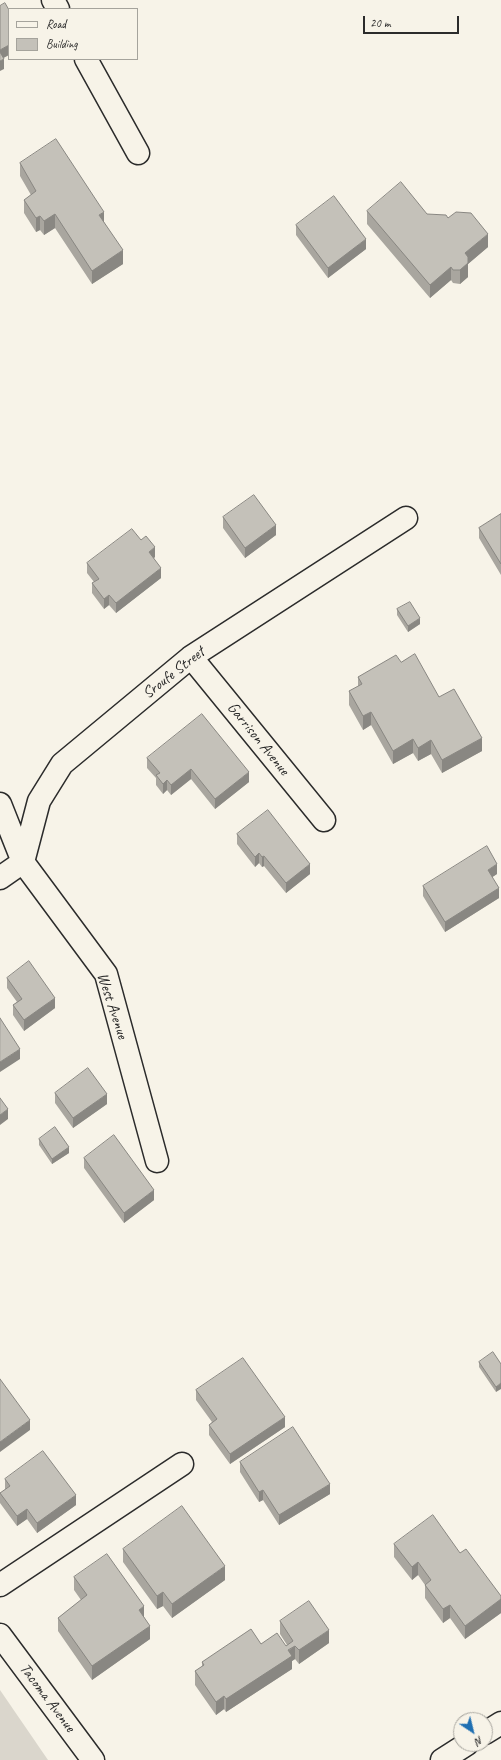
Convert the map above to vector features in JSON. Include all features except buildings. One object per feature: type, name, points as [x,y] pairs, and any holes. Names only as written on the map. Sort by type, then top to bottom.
[{"type":"street","points":[[87,60],[138,153]]},
{"type":"street","name":"Sroufe Street","points":[[23,862],[39,800],[62,764],[191,658],[406,518]]},
{"type":"street","name":"Garrison Avenue","points":[[191,658],[324,820]]},
{"type":"street","name":"West Avenue","points":[[0,804],[23,862],[106,974],[157,1161]]},
{"type":"street","points":[[0,878],[23,862]]},
{"type":"street","points":[[0,1585],[182,1464]]},
{"type":"street","name":"Tacoma Avenue","points":[[0,1635],[93,1760]]},
{"type":"street","points":[[442,1760],[454,1752]]},
{"type":"shaded area","points":[[0,1690],[48,1760],[0,1760]]}]
